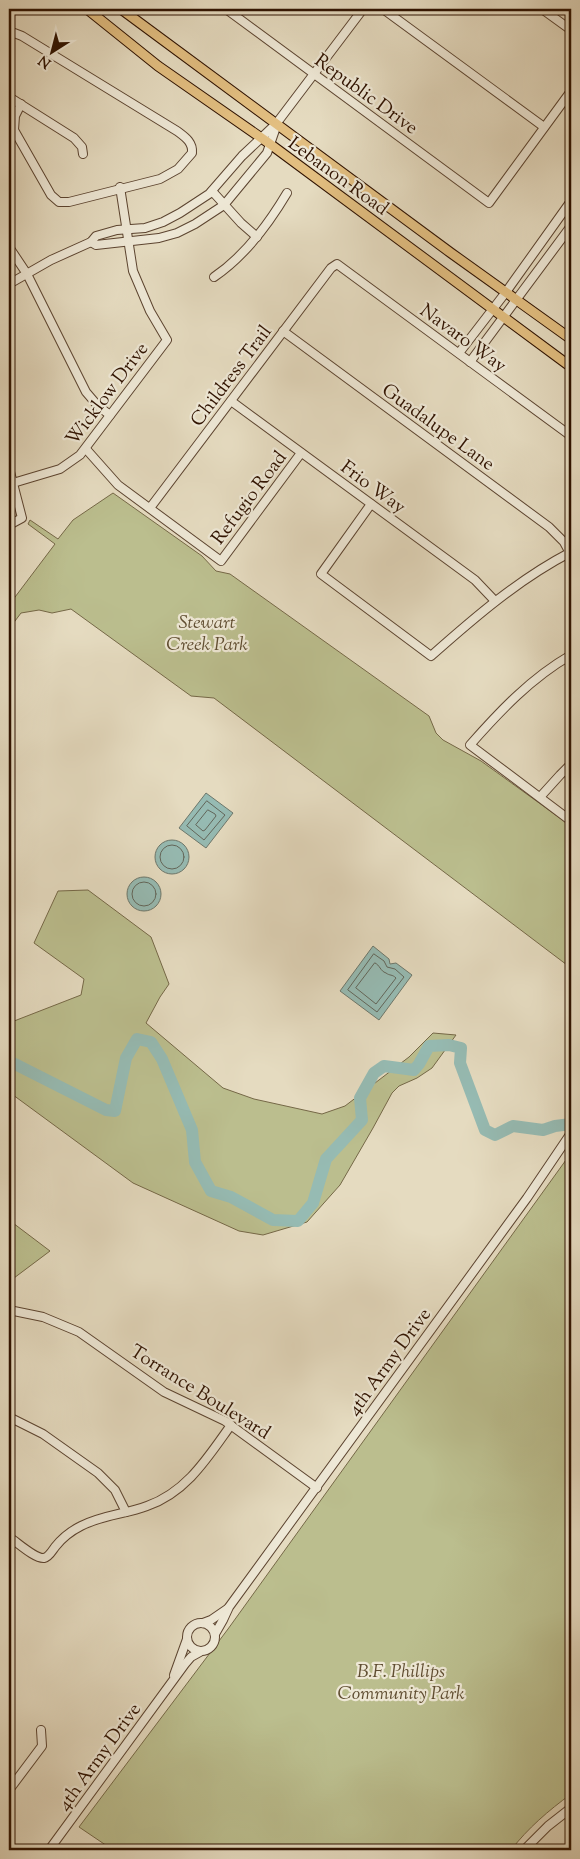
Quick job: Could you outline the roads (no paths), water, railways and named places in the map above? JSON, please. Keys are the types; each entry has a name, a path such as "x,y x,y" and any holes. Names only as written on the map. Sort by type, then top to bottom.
{"main road":[{"name":"Lebanon Road","path":"87,9 158,66 270,144 571,367"},
{"name":"Lebanon Road","path":"121,9 571,339"}],"street":[{"name":"Republic Drive","path":"226,9 489,203 544,127"},
{"path":"9,284 62,254 91,242 96,236 126,229 145,228 163,222 180,214 212,191 242,156 276,124 362,9"},
{"path":"383,9 544,127 571,91"},
{"path":"542,9 571,30"},
{"path":"9,31 22,36 177,132 188,140 192,147 192,153 181,166 167,176 63,203 55,200 14,130 15,116 21,104"},
{"path":"9,97 74,138 82,146 83,154"},
{"path":"91,242 96,245 160,238 177,233 194,224 224,204 267,153 276,124"},
{"path":"120,188 128,242"},
{"path":"212,191 241,223 257,236"},
{"path":"214,277 238,259 257,236 287,193"},
{"path":"459,354 494,309 571,201"},
{"path":"470,362 518,300 571,226"},
{"name":"Wicklow Drive","path":"14,483 60,469 86,449 166,340 150,311 133,271 128,242"},
{"path":"9,247 27,274 83,386 92,400 110,415"},
{"path":"531,258 542,266"},
{"name":"Childress Trail","path":"150,508 330,268 337,264"},
{"name":"Navaro Way","path":"337,264 571,436"},
{"name":"Guadalupe Lane","path":"283,332 549,527 571,552"},
{"name":"Frio Way","path":"231,401 475,580 495,601"},
{"path":"86,449 109,477 126,492 150,508"},
{"name":"Refugio Road","path":"150,508 221,561 301,453"},
{"path":"9,468 22,518 9,525"},
{"path":"371,504 321,574 431,656 495,601 571,552"},
{"path":"571,655 522,691 470,745 541,796 571,821"},
{"path":"541,796 571,764"},
{"name":"4th Army Drive","path":"49,1850 185,1664 200,1652 211,1648 215,1640 215,1634 229,1607 571,1133"},
{"name":"Torrance Boulevard","path":"9,1310 43,1317 71,1328 90,1339 169,1395 216,1415 316,1488"},
{"path":"9,1418 43,1434 98,1473 115,1490 126,1512"},
{"path":"9,1537 36,1556 48,1557 64,1537 81,1526 97,1519 155,1502 183,1485 202,1466 231,1425"},
{"name":"4th Army Drive","path":"173,1681 182,1648 191,1627 194,1624 203,1623 218,1616 229,1607"},
{"path":"203,1623 212,1629 215,1634"},
{"path":"186,1639 190,1646 200,1652"},
{"path":"9,1790 42,1746 40,1730"},
{"path":"524,1850 548,1826 571,1808"}],"water":[{"path":"206,793 233,813 206,848 179,828"},
{"path":"172,840 184,845 189,857 184,869 172,874 160,869 155,857 160,845"},
{"path":"144,877 156,882 161,894 156,906 144,911 132,906 127,894 132,882"},
{"path":"373,946 389,959 390,964 396,963 412,975 379,1020 340,991"}],"waterway":[{"path":"9,1061 106,1110 115,1111 126,1058 137,1039 151,1042 162,1059 192,1130 195,1162 211,1191 231,1197 273,1220 298,1221 313,1203 326,1159 362,1120 360,1098 374,1073 384,1066 414,1070 429,1046 449,1045 461,1048 460,1063 485,1130 495,1135 513,1126 543,1130 571,1124"}],"park label":[{"name":"Stewart Creek Park","path":"207,632"},
{"name":"B.F. Phillips Community Park","path":"401,1681"}]}
